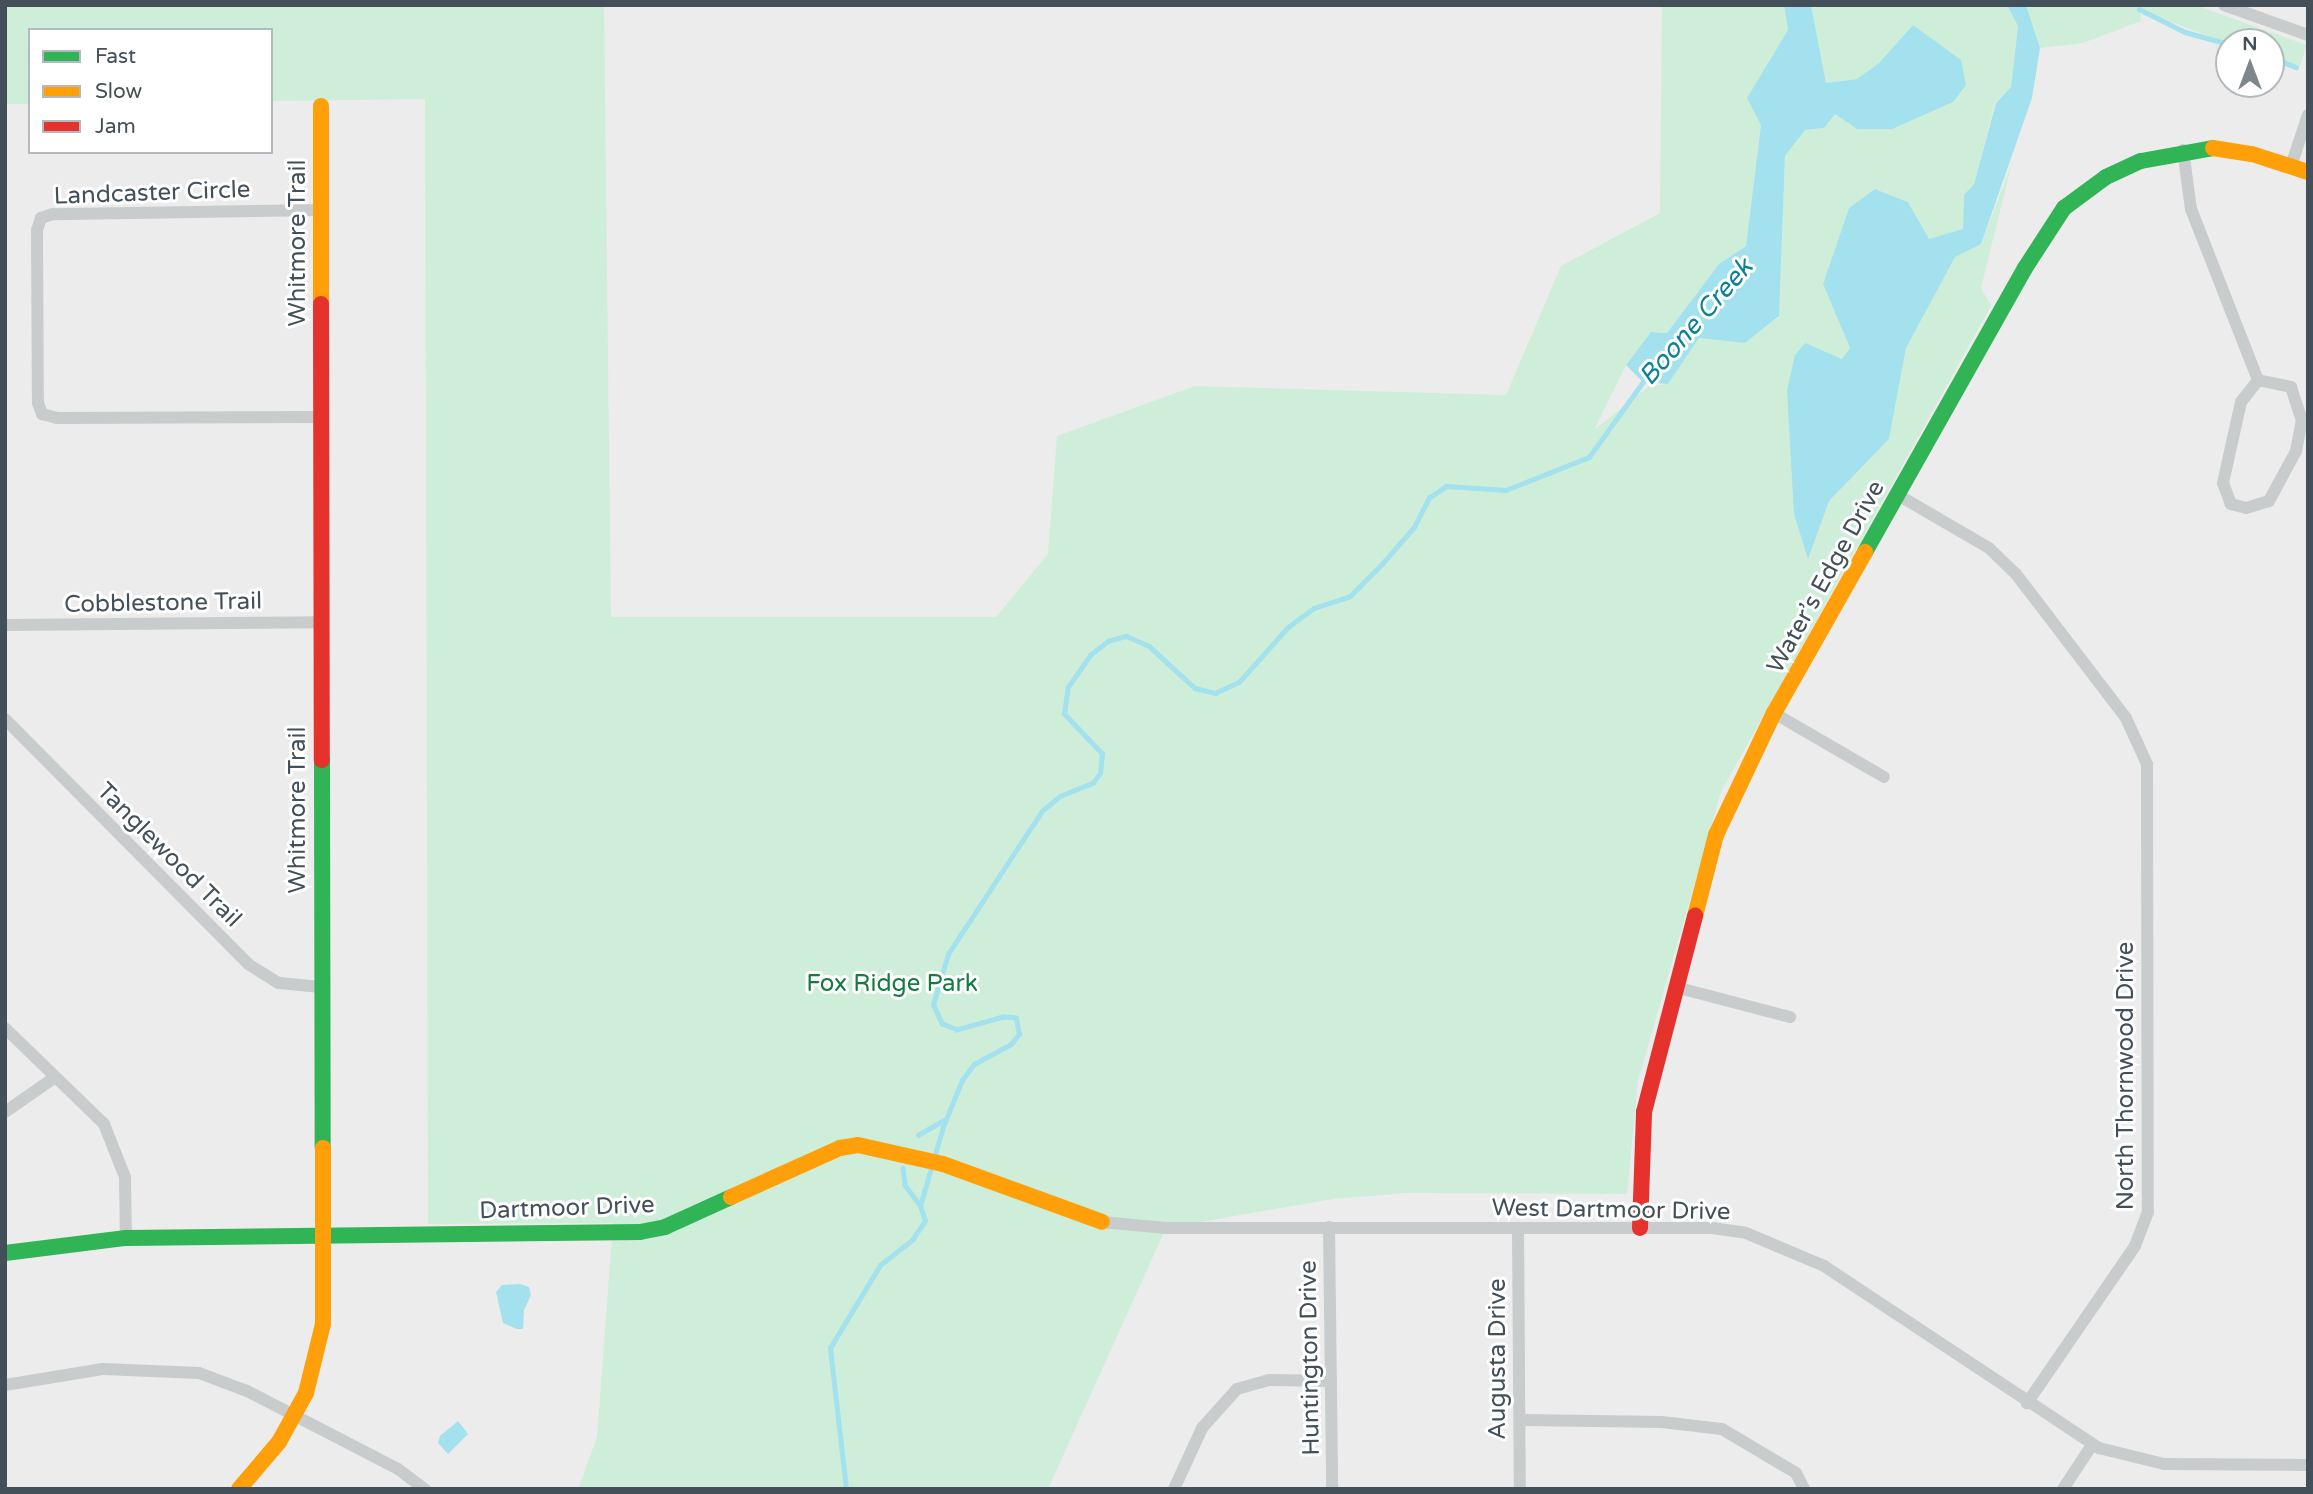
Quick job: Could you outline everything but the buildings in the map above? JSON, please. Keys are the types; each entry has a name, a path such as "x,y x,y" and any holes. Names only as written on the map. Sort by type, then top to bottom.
{"street":[{"path":"2224,5 2308,35"},
{"name":"Whitmore Trail","path":"239,1489 279,1442 294,1418 315,1367 323,1324 321,106"},
{"path":"2291,166 2308,114"},
{"path":"2183,150 2191,209 2258,380"},
{"name":"Water’s Edge Drive","path":"1640,1228 1644,1112 1716,835 1774,713 2025,268 2064,208 2106,177 2183,150 2226,150 2308,172"},
{"name":"Landcaster Circle","path":"321,210 52,214 41,218 37,244 38,403 42,414 57,418 321,417"},
{"path":"2258,380 2291,387 2302,420 2295,451 2269,501 2246,508 2231,504 2222,483 2241,402 2258,380"},
{"name":"North Thornwood Drive","path":"1898,495 1989,548 2016,574 2126,718 2147,764 2148,1212 2135,1246 2027,1403"},
{"name":"Cobblestone Trail","path":"5,625 321,622"},
{"path":"1774,713 1884,777"},
{"name":"Tanglewood Trail","path":"5,719 247,964 279,984 321,987"},
{"path":"1675,987 1790,1017"},
{"path":"5,1028 104,1124 125,1177 126,1238"},
{"path":"5,1112 54,1077"},
{"name":"Dartmoor Drive","path":"5,1253 58,1243 126,1238 640,1232 665,1227 841,1148 884,1148 943,1164 1102,1222"},
{"name":"West Dartmoor Drive","path":"1102,1222 1166,1228 1640,1228 1746,1233 1799,1252 2092,1445 2164,1464 2308,1465"},
{"name":"Huntington Drive","path":"1329,1227 1332,1489"},
{"name":"Augusta Drive","path":"1518,1230 1520,1489"},
{"path":"5,1385 103,1369 199,1373 247,1391 294,1418 398,1469 425,1489"},
{"path":"1174,1489 1202,1429 1237,1389 1269,1380 1331,1381"},
{"path":"1520,1420 1662,1422 1722,1429 1796,1473 1804,1489"},
{"path":"2063,1489 2092,1445"}],"green space":[{"name":"Fox Ridge Park","path":"5,5 604,5 611,617 996,617 1048,554 1057,436 1195,386 1506,395 1561,266 1660,213 1662,5 1784,5 1788,30 1747,98 1761,124 1746,246 1719,264 1667,333 1651,332 1626,365 1594,430 1649,386 1668,384 1699,338 1745,343 1779,317 1785,156 1805,130 1824,128 1835,114 1857,129 1913,25 1879,63 1857,79 1826,83 1811,5 2007,5 2018,26 2011,87 1995,103 1974,184 1964,195 1963,229 1929,240 1908,202 1876,189 1849,208 1823,284 1850,348 1843,359 1805,344 1829,501 1889,439 1906,348 1955,256 1981,244 2012,163 1981,288 1991,306 1721,792 1638,1081 1627,1194 1406,1193 1333,1199 1166,1228 1048,1489 578,1489 597,1437 613,1223 428,1224 425,99 273,101 273,28 28,28 28,104 5,104"},
{"path":"2026,5 2195,5 2259,28 2215,28 2215,39 2140,10 2141,21 2083,43 2040,48"},
{"path":"2285,37 2307,45 2298,71 2285,66"}],"water":[{"name":"Boone Creek","path":"1784,5 1811,5 1826,83 1857,79 1879,63 1913,25 1961,60 1966,85 1953,102 1892,129 1857,129 1835,114 1824,128 1805,130 1785,156 1779,316 1745,343 1699,338 1668,384 1643,382 1626,365 1651,332 1667,333 1719,264 1746,246 1761,125 1747,98 1788,30"},
{"path":"2007,5 2026,5 2040,48 2032,98 1981,244 1955,257 1906,348 1889,439 1829,501 1808,559 1794,514 1787,390 1795,355 1805,343 1842,359 1850,348 1823,284 1849,208 1875,189 1908,202 1929,239 1963,229 1964,195 1974,184 1996,103 2011,87 2018,26"},
{"path":"520,1284 529,1287 531,1295 524,1310 523,1329 517,1329 503,1323 496,1292 502,1285"},
{"path":"458,1421 468,1434 448,1454 438,1443 440,1436"}],"waterway":[{"path":"2139,9 2185,32 2215,40"},
{"path":"2285,63 2296,67"},
{"name":"Boone Creek","path":"846,1489 830,1348 880,1265 912,1240 925,1221 920,1206 943,1127 962,1080 974,1064 1011,1044 1019,1034 1016,1018 1003,1017 957,1030 942,1024 933,1005 948,954 1042,811 1060,796 1093,783 1100,773 1102,754 1064,714 1068,687 1090,655 1108,641 1126,636 1149,646 1195,688 1215,693 1239,682 1288,627 1314,608 1350,596 1414,527 1429,498 1446,486 1506,490 1589,457 1645,379"},
{"path":"918,1135 944,1120"},
{"path":"903,1168 905,1185 920,1205"}],"traffic: fast":[{"path":"1865,552 2025,268 2064,208 2106,177 2141,161 2213,148"},
{"path":"322,760 323,1148"},
{"path":"5,1253 126,1238 640,1232 665,1227 731,1197"}],"traffic: slow":[{"path":"321,106 321,304"},
{"path":"2213,148 2252,154 2308,172"},
{"path":"1695,916 1716,835 1774,713 1865,552"},
{"path":"731,1197 840,1148 858,1145 943,1164 1102,1222"},
{"path":"239,1489 279,1442 306,1393 323,1324 323,1148"}],"traffic: jam":[{"path":"321,304 322,760"},
{"path":"1640,1228 1644,1112 1695,916"}]}
